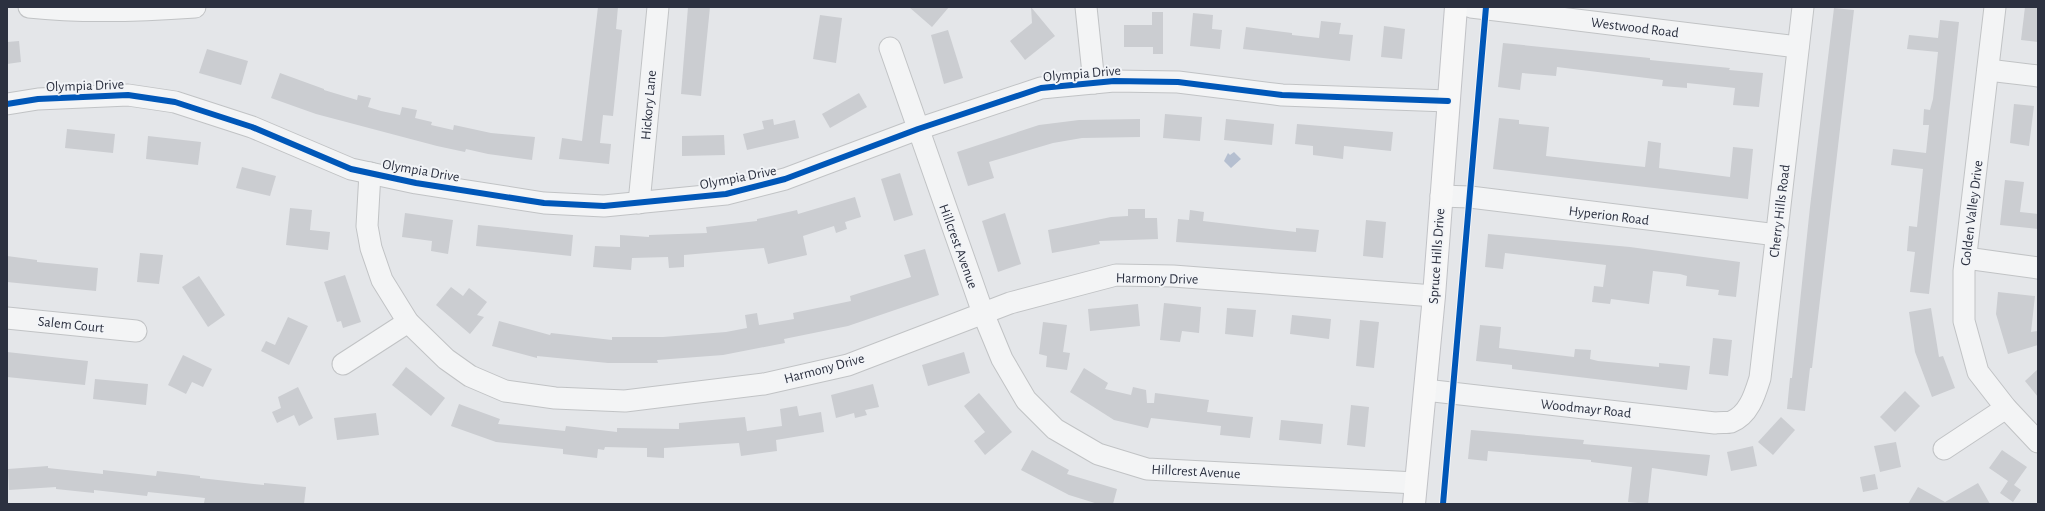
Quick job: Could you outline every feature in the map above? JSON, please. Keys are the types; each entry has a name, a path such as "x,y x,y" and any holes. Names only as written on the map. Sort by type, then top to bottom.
{"main road":[{"name":"Spruce Hills Drive","path":"1415,493 1434,296 1456,7"}],"street":[{"path":"29,7 68,12 133,11 195,7"},
{"name":"Hickory Lane","path":"639,203 658,7"},
{"path":"1086,7 1094,83"},
{"name":"Westwood Road","path":"1471,7 1798,47"},
{"name":"Cherry Hills Road","path":"1744,412 1754,397 1760,378 1803,7"},
{"name":"Golden Valley Drive","path":"1995,7 1966,258 1964,321 1978,372 2006,408 2038,442"},
{"name":"Hillcrest Avenue","path":"890,48 983,313 1002,359 1026,400 1055,429 1098,454 1147,469 1415,493"},
{"path":"1988,70 2038,76"},
{"name":"Olympia Drive","path":"7,104 38,100 128,95 175,102 233,120 351,169 416,183 544,202 604,206 726,194 785,180 918,129 1041,88 1114,81 1178,82 1282,95 1448,101"},
{"name":"Harmony Drive","path":"370,173 367,226 371,248 382,280 408,322 446,358 470,376 505,391 555,398 625,401 764,384 848,365 1010,303 1116,274 1173,276 1434,296"},
{"name":"Hyperion Road","path":"1441,196 1478,198 1777,235"},
{"path":"1966,258 2038,268"},
{"name":"Salem Court","path":"7,318 136,331"},
{"path":"342,364 408,322"},
{"name":"Woodmayr Road","path":"1425,390 1715,423 1731,422 1744,412"},
{"path":"1944,449 2006,408"}],"water":[{"path":"1234,152 1241,159 1231,168 1224,161 1228,153 1230,155"}],"building":[{"path":"598,7 618,7 616,29 622,30 613,116 603,115 600,143 611,144 609,164 559,159 562,138 582,141"},
{"path":"688,7 710,7 701,96 681,94"},
{"path":"909,7 949,7 932,27"},
{"path":"1031,7 1055,36 1025,60 1010,41 1032,23"},
{"path":"2025,7 2038,7 2038,42 2021,40"},
{"path":"1834,8 1854,10 1812,368 1810,368 1805,411 1787,409 1790,378 1792,378 1810,207"},
{"path":"1152,12 1163,12 1163,54 1153,54 1153,47 1124,47 1124,25 1152,25"},
{"path":"1193,13 1213,15 1212,29 1222,30 1220,49 1190,46"},
{"path":"820,15 842,18 836,63 813,59"},
{"path":"1940,20 1959,22 1929,294 1910,292 1915,252 1907,251 1909,226 1917,227 1923,169 1891,165 1893,149 1926,153 1929,125 1923,125 1924,109 1930,110 1933,99 1938,52 1907,49 1909,35 1938,38"},
{"path":"1321,21 1341,23 1339,34 1353,35 1350,61 1243,49 1246,27 1319,38"},
{"path":"1384,26 1405,29 1402,59 1381,57"},
{"path":"948,30 963,78 944,84 931,35"},
{"path":"19,41 21,62 7,64 7,42"},
{"path":"1503,43 1650,58 1650,60 1763,73 1759,107 1733,105 1735,88 1687,83 1687,88 1662,86 1663,80 1557,67 1556,76 1522,73 1520,90 1498,87"},
{"path":"207,49 248,61 241,85 199,73"},
{"path":"280,73 324,90 357,100 358,95 371,98 368,107 381,111 400,115 402,107 417,110 415,118 432,122 431,125 453,130 454,125 491,133 535,137 532,160 488,154 466,149 465,152 316,114 271,98"},
{"path":"859,93 867,107 830,128 822,114"},
{"path":"2014,104 2034,106 2029,146 2010,143"},
{"path":"1165,114 1202,117 1200,141 1163,138"},
{"path":"1499,118 1519,120 1519,124 1549,127 1546,156 1645,167 1648,141 1661,143 1659,168 1730,177 1733,147 1753,149 1748,199 1493,169"},
{"path":"773,119 774,125 795,120 799,138 747,150 743,134 764,129 762,121"},
{"path":"1140,119 1140,137 1082,138 1053,143 989,162 994,178 968,186 957,152 1039,125 1079,120"},
{"path":"1226,119 1274,124 1272,145 1224,140"},
{"path":"1297,124 1393,132 1391,151 1344,146 1343,159 1313,155 1313,146 1295,144"},
{"path":"67,129 115,134 113,153 65,148"},
{"path":"724,135 725,155 682,156 682,136"},
{"path":"148,136 201,142 198,165 146,159"},
{"path":"242,167 276,176 270,196 236,188"},
{"path":"900,173 913,215 894,221 881,179"},
{"path":"2005,180 2024,182 2020,212 2038,214 2038,229 2000,225"},
{"path":"855,197 861,217 845,222 847,229 836,233 834,226 803,236 807,255 768,264 764,248 684,255 684,267 669,268 668,257 632,258 631,270 593,267 595,246 620,247 620,235 649,237 649,235 707,233 706,227 757,221 757,219 797,210 798,214"},
{"path":"290,208 312,210 310,230 330,232 328,250 286,245"},
{"path":"1128,209 1145,209 1145,218 1157,218 1158,239 1099,241 1100,244 1052,253 1048,230 1111,217 1128,216"},
{"path":"1190,210 1204,212 1203,221 1296,232 1296,228 1319,230 1316,252 1176,242 1178,219 1189,220"},
{"path":"405,213 453,220 448,254 431,251 432,241 402,237"},
{"path":"1005,213 1021,264 998,272 982,221"},
{"path":"1366,220 1386,222 1383,258 1363,256"},
{"path":"478,225 573,235 571,256 476,246"},
{"path":"1488,234 1630,247 1740,262 1736,297 1718,295 1719,290 1686,286 1687,276 1653,271 1649,304 1611,299 1610,304 1592,302 1594,286 1603,287 1606,265 1505,253 1503,269 1485,267"},
{"path":"925,249 939,295 848,326 784,339 785,343 723,355 657,360 658,363 608,363 537,356 537,358 492,346 499,321 550,335 551,333 612,340 612,337 663,337 726,332 747,328 745,315 757,313 759,325 794,319 793,313 851,301 850,296 911,277 904,255"},
{"path":"140,253 163,255 159,284 137,282"},
{"path":"7,256 37,260 37,262 98,268 96,291 7,282"},
{"path":"345,275 361,322 343,328 341,321 337,322 324,282"},
{"path":"199,276 225,315 208,327 182,287"},
{"path":"451,287 463,296 469,288 487,302 477,315 484,317 470,334 436,305"},
{"path":"1998,292 2035,296 2031,332 2038,331 2038,345 2008,354 1996,314"},
{"path":"1164,303 1201,307 1199,333 1182,331 1180,342 1160,340"},
{"path":"1138,304 1140,326 1090,331 1088,309"},
{"path":"1227,308 1256,310 1253,337 1225,334"},
{"path":"1931,308 1939,357 1943,356 1955,388 1932,397 1915,352 1909,312"},
{"path":"1292,315 1331,319 1329,339 1290,334"},
{"path":"288,317 308,326 289,365 261,351 266,341 275,345"},
{"path":"1360,320 1379,322 1374,368 1356,366"},
{"path":"1043,322 1067,325 1063,352 1070,353 1067,370 1046,367 1047,356 1039,354"},
{"path":"1480,325 1501,327 1499,348 1574,357 1575,349 1591,350 1590,359 1598,361 1659,367 1659,363 1690,366 1687,390 1512,369 1512,365 1476,361"},
{"path":"1713,338 1732,340 1728,376 1709,374"},
{"path":"7,352 88,361 85,385 7,377"},
{"path":"964,352 970,373 928,386 922,365"},
{"path":"183,355 212,369 203,387 192,382 186,394 168,385"},
{"path":"406,367 445,398 431,416 392,385"},
{"path":"1084,368 1108,383 1105,389 1131,395 1133,387 1146,390 1147,403 1154,403 1155,393 1209,400 1207,412 1253,417 1250,438 1220,435 1221,426 1151,418 1148,428 1114,420 1070,392"},
{"path":"2038,369 2038,397 2025,381"},
{"path":"95,379 148,384 146,405 93,399"},
{"path":"873,384 879,407 865,410 867,415 855,418 854,413 836,418 831,395"},
{"path":"298,387 313,418 299,426 294,415 277,423 272,412 281,408 278,397"},
{"path":"1905,391 1920,406 1895,432 1880,417"},
{"path":"979,393 1012,432 985,455 974,441 985,432 964,406"},
{"path":"459,404 500,419 498,424 565,431 566,426 617,432 617,428 679,429 679,423 745,417 747,431 782,426 780,409 797,406 799,416 821,412 824,432 776,440 777,451 741,456 739,443 664,448 664,458 647,457 647,448 605,447 604,450 598,449 597,458 563,454 563,449 496,442 451,426"},
{"path":"1351,405 1369,407 1365,447 1347,445"},
{"path":"376,413 379,435 337,440 334,418"},
{"path":"1781,417 1795,430 1773,455 1758,442"},
{"path":"1281,420 1323,424 1321,444 1279,440"},
{"path":"1471,430 1584,440 1583,444 1710,455 1707,476 1652,468 1648,504 1628,502 1632,467 1591,462 1591,460 1488,451 1487,461 1468,459"},
{"path":"1896,442 1901,467 1880,472 1874,446"},
{"path":"1753,446 1757,466 1731,471 1727,452"},
{"path":"1032,450 1069,470 1067,474 1117,489 1113,504 1098,504 1069,495 1021,470"},
{"path":"2002,450 2027,467 2014,485 2021,490 2013,502 2000,493 2008,481 1989,468"},
{"path":"48,466 48,468 103,474 103,470 156,476 157,471 200,476 200,478 264,485 264,483 306,487 304,504 214,504 204,503 205,498 148,492 147,496 94,490 94,493 56,489 56,487 9,490 8,469"},
{"path":"1875,474 1878,489 1863,492 1860,477"},
{"path":"1978,483 1990,504 1908,504 1918,487 1945,502"}],"cycle path":[{"path":"1443,504 1486,7"},
{"path":"7,104 38,99 128,95 175,102 252,127 351,169 416,183 544,203 604,206 726,194 785,179 918,129 1041,88 1114,81 1178,82 1282,95 1448,101"}]}
